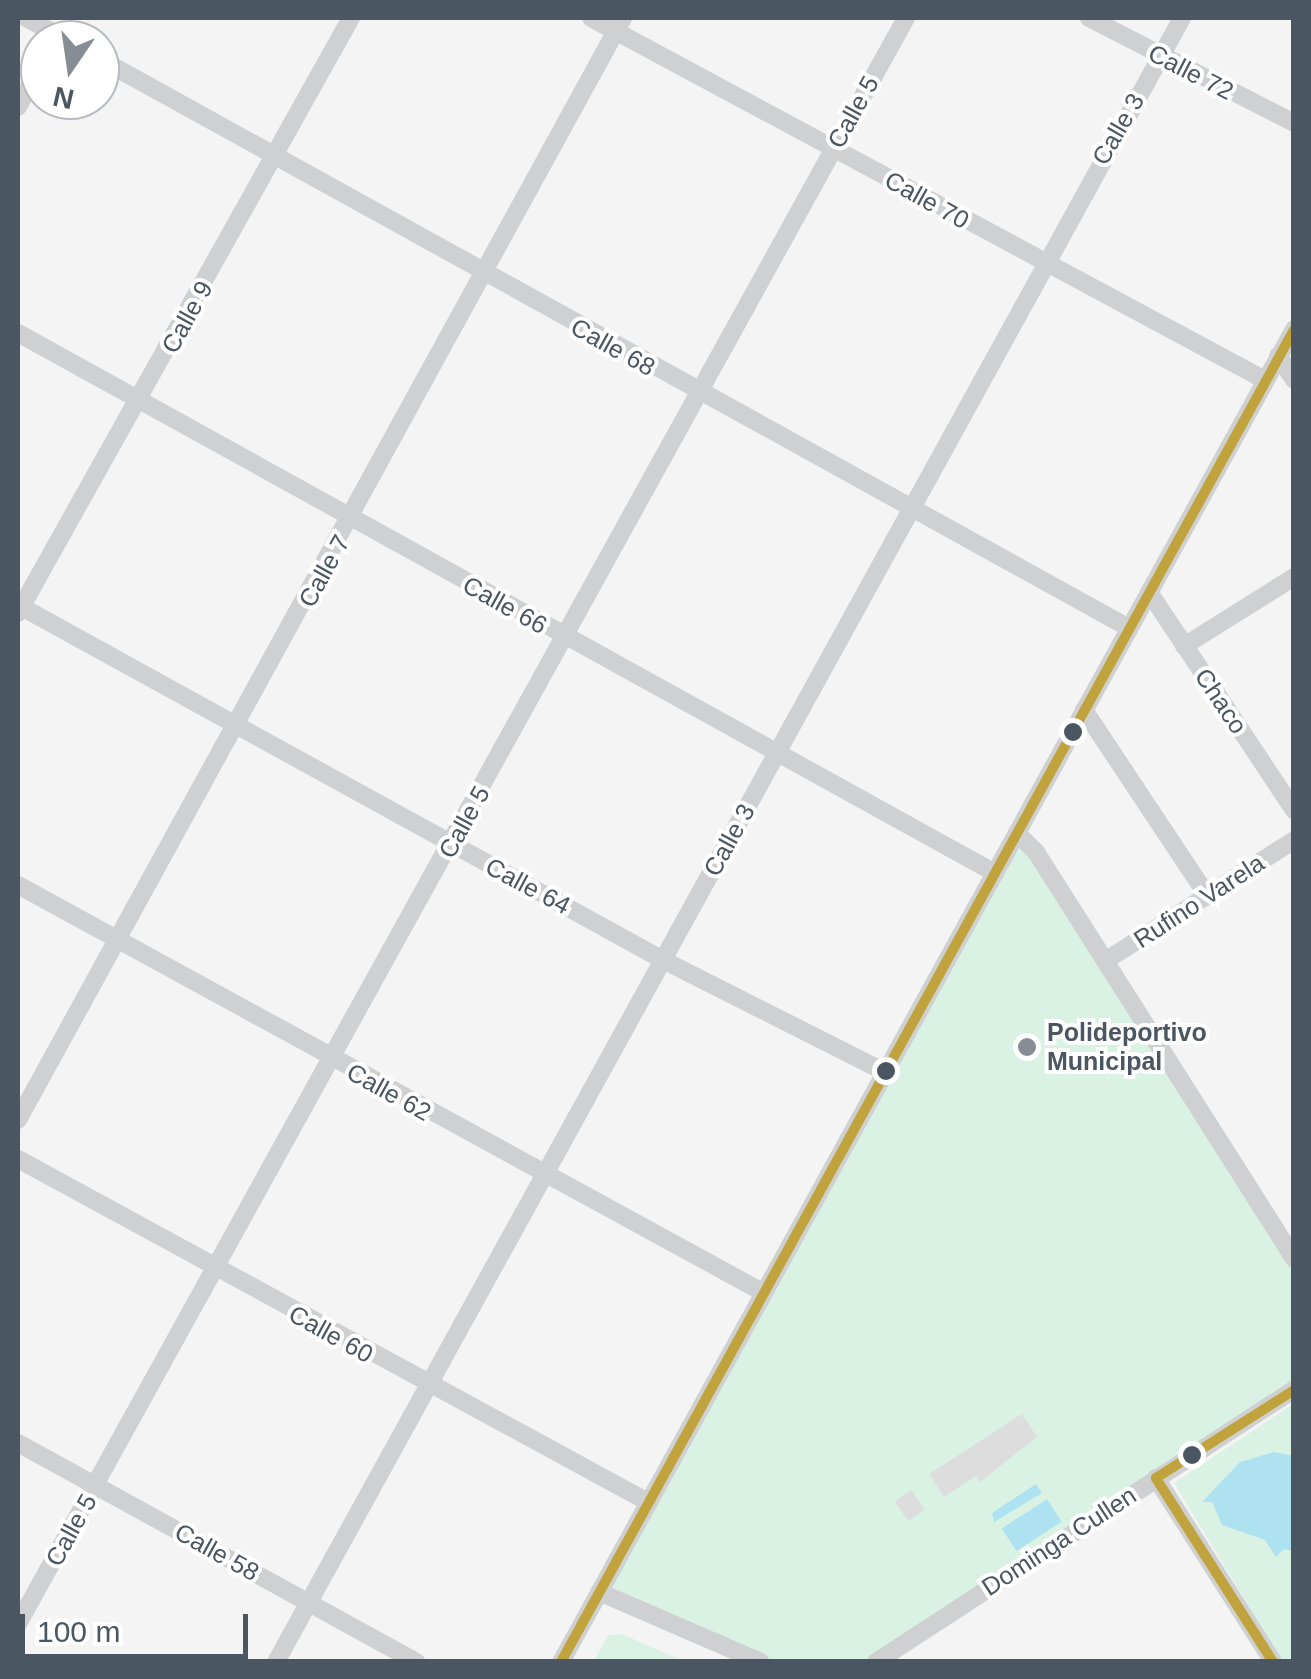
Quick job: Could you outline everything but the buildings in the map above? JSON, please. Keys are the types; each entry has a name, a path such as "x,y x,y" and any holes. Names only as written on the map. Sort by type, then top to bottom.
{"street":[{"name":"Calle 9","path":"19,608 351,18"},
{"name":"Calle 70","path":"590,18 620,24 832,149 1266,380"},
{"name":"Calle 5","path":"18,1624 906,18"},
{"name":"Calle 72","path":"1089,18 1294,124"},
{"name":"Calle 3","path":"276,1662 1042,263 1182,18"},
{"name":"Calle 7","path":"18,1120 352,522 620,24"},
{"name":"Calle 68","path":"120,70 698,394 1129,628"},
{"path":"561,1662 1294,329"},
{"name":"Calle 66","path":"18,332 352,522 994,872"},
{"path":"1278,356 1294,380"},
{"path":"1184,646 1290,586"},
{"name":"Chaco","path":"1149,592 1294,810"},
{"name":"Calle 64","path":"19,608 663,960 885,1072"},
{"path":"1084,710 1207,895"},
{"path":"1017,833 1104,961 1294,1259"},
{"name":"Rufino Varela","path":"1104,961 1294,840"},
{"name":"Calle 62","path":"18,885 330,1060 764,1293"},
{"name":"Calle 60","path":"18,1159 215,1271 648,1502"},
{"name":"Dominga Cullen","path":"876,1662 1294,1390"},
{"name":"Calle 58","path":"18,1443 416,1662"},
{"path":"1156,1478 1273,1662"},
{"path":"599,1592 762,1662"}],"green space":[{"name":"Polideportivo Municipal","path":"1017,833 1293,1261 1293,1390 876,1661 761,1661 599,1592"},
{"path":"1293,1404 1293,1661 1282,1661 1174,1483"},
{"path":"622,1634 683,1661 594,1661 608,1635"}],"water":[{"path":"1274,1452 1294,1456 1293,1551 1284,1549 1276,1557 1265,1540 1222,1525 1212,1502 1202,1502 1240,1462"},
{"path":"1036,1484 1042,1493 994,1522 992,1513"},
{"path":"1047,1499 1062,1522 1016,1551 1002,1528"}],"transit line":[{"path":"561,1662 1294,330"},
{"path":"1273,1662 1156,1478 1294,1390"}],"place":[{"name":"Polideportivo Municipal","path":"1027,1047"}]}
